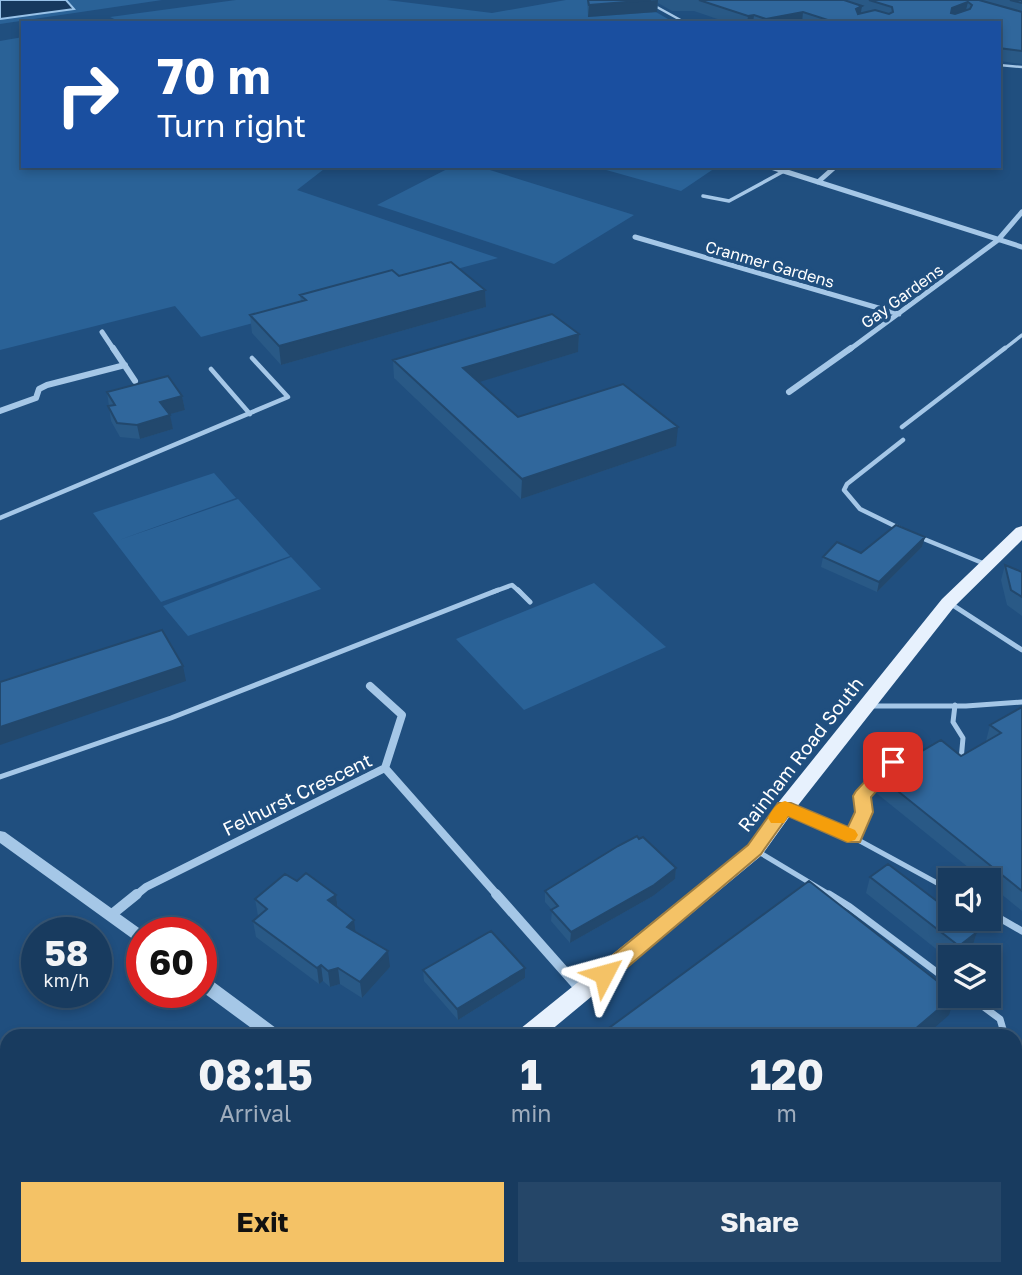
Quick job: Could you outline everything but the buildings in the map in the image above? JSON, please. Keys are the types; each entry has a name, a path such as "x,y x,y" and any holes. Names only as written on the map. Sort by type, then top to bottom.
{"main road":[{"name":"Rainham Road South","path":"537,1029 755,849 785,807 948,603 1022,531"}],"street":[{"path":"773,168 1022,247"},
{"path":"818,182 834,168"},
{"name":"Gay Gardens","path":"789,391 998,240 1022,212"},
{"name":"Cranmer Gardens","path":"635,237 899,314"},
{"path":"102,332 135,381"},
{"path":"0,411 36,398 39,389 47,385 125,365"},
{"path":"370,686 402,715 385,768"},
{"name":"Felhurst Crescent","path":"111,915 146,887 385,768 583,992"},
{"path":"0,836 126,926"},
{"path":"217,994 265,1029"}],"lane":[{"path":"644,0 682,21"},
{"path":"1001,65 1022,67"},
{"path":"703,196 729,201 784,172"},
{"path":"902,426 1022,335"},
{"path":"0,518 288,397 252,358"},
{"path":"211,369 250,414"},
{"path":"903,440 847,484 844,490 846,497 861,509 903,530"},
{"path":"915,535 988,565"},
{"path":"0,777 171,718 512,585 530,602"},
{"path":"948,603 1022,650"},
{"path":"865,707 990,706 1022,702"},
{"path":"955,705 953,722 963,738 961,760"},
{"path":"853,837 864,812 862,796 893,762"},
{"path":"785,807 853,837 938,883"},
{"path":"755,849 850,907 938,973"},
{"path":"1001,919 1022,931"},
{"path":"985,1008 1000,1019 1003,1029"}],"shaded area":[{"path":"0,0 162,0 0,24"},
{"path":"0,0 66,0 74,9 0,19"},
{"path":"236,0 387,0 492,13 566,0 635,0 672,21 119,21 110,17"},
{"path":"21,37 21,168 325,168 297,190 498,258 201,337 175,306 0,350 0,41"},
{"path":"449,168 483,168 634,215 554,264 377,205"},
{"path":"599,168 715,168 681,191"},
{"path":"214,473 236,498 119,540 238,499 290,556 161,602 93,513"},
{"path":"291,557 321,589 188,636 163,606"},
{"path":"594,583 666,647 524,710 456,639"}],"slow traffic":[{"path":"777,818 785,807 848,835"}],"route":[{"path":"604,974 755,849 785,807 853,837 864,812 862,796 893,762"}]}
